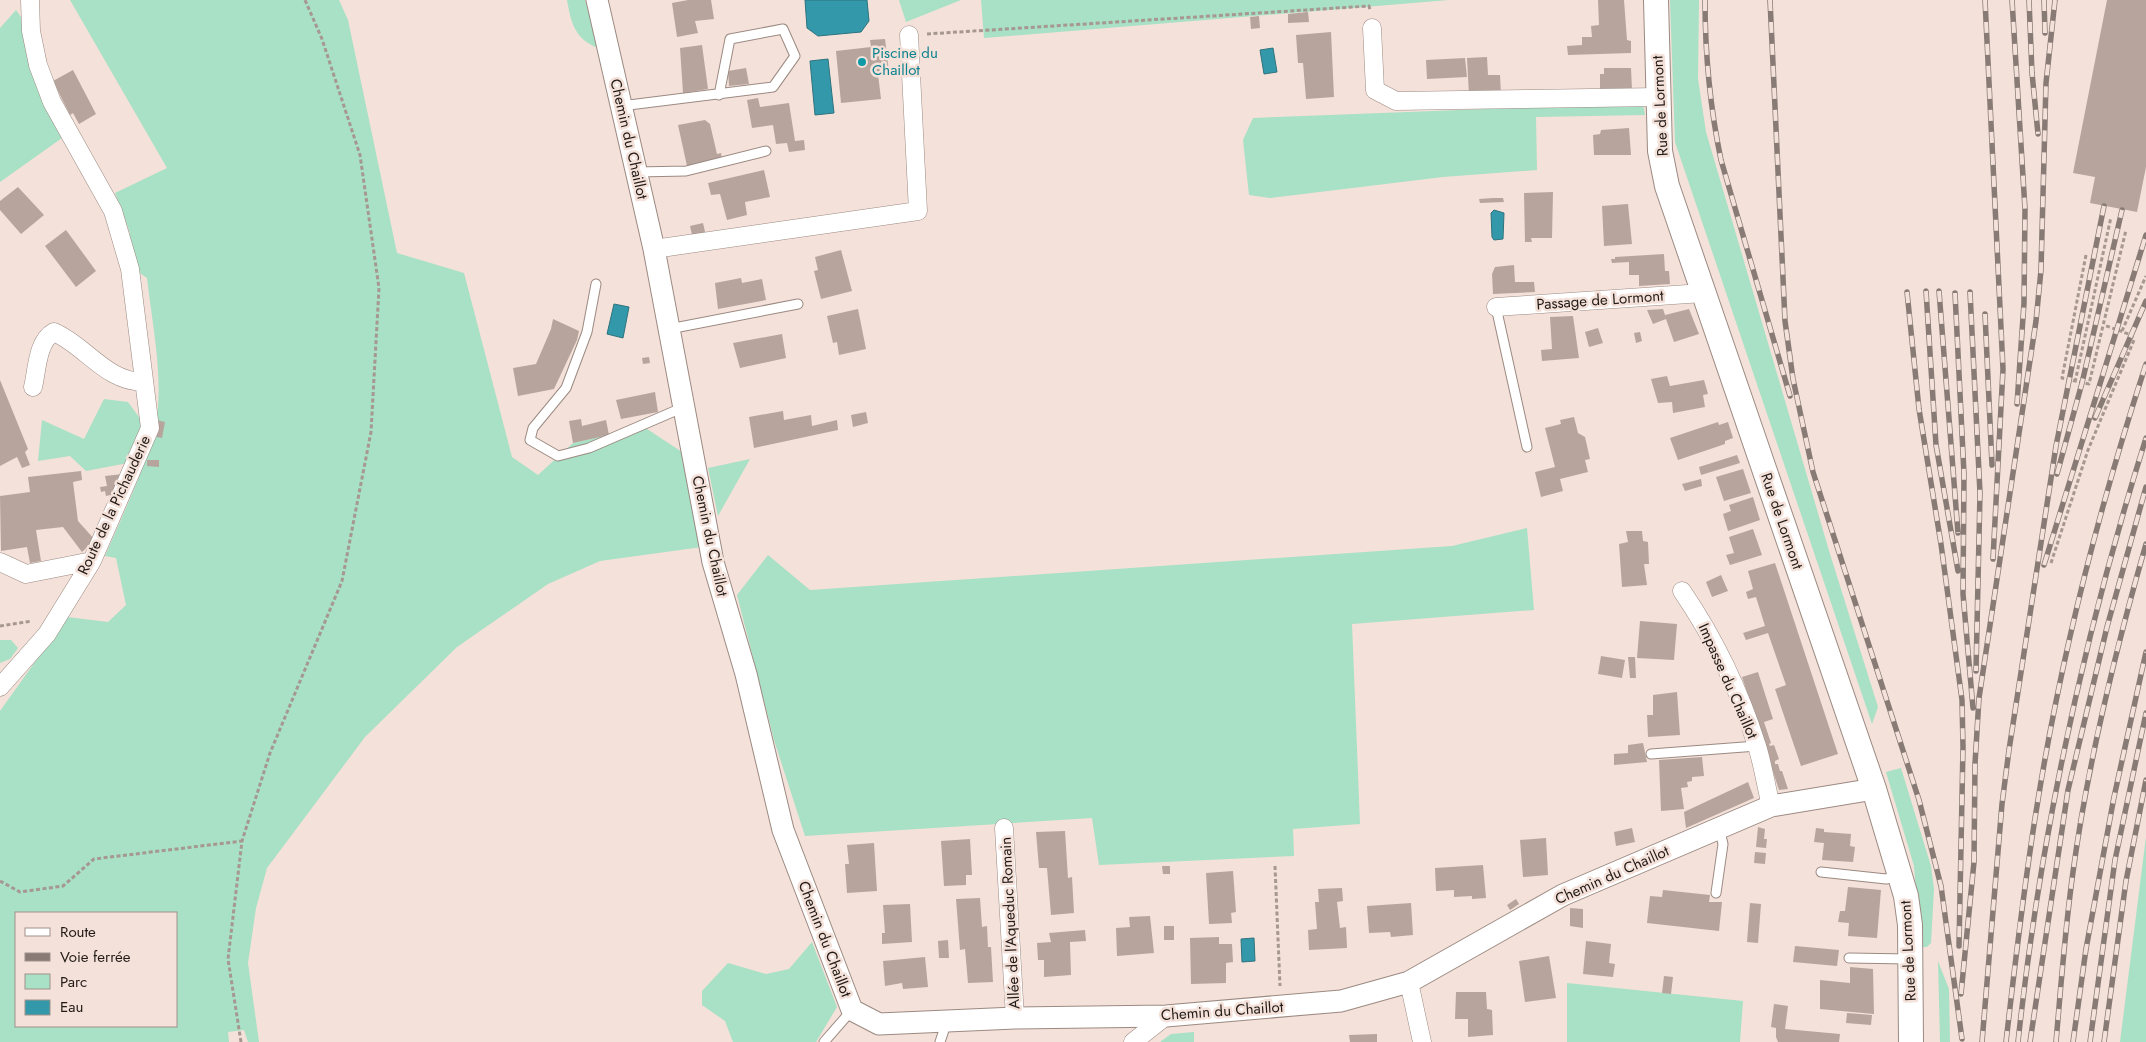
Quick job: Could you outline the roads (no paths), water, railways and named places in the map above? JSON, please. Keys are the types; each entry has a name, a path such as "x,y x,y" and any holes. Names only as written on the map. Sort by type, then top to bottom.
{"main road":[{"name":"Rue de Lormont","path":"1656,0 1660,151 1665,177 1703,293 1874,789 1901,876 1910,925 1911,1042"}],"street":[{"name":"Route de la Pichauderie","path":"0,687 47,634 92,561 150,428 130,269 113,211 52,102 38,64 32,31 30,0"},
{"name":"Chemin du Chaillot","path":"597,0 654,249 713,562 746,674 783,830 852,1010 879,1024 1015,1018 1166,1016 1341,1001 1409,982 1562,895 1771,806 1874,789"},
{"path":"1372,28 1375,90 1396,101 1658,97"},
{"path":"654,249 918,211 909,35"},
{"name":"Passage de Lormont","path":"1496,307 1703,293"},
{"path":"33,387 42,348 48,336 54,332 64,337 104,368 130,382 144,382"},
{"path":"0,562 26,574 92,561"},
{"name":"Impasse du Chaillot","path":"1682,591 1702,620 1726,670 1757,746 1771,806"},
{"name":"Allée de l'Aqueduc Romain","path":"1004,828 1015,1018"},
{"path":"1409,982 1422,1042"},
{"path":"1133,1042 1166,1016"}],"lane":[{"path":"621,106 719,95 773,87 795,56 783,29 730,39 719,95"},
{"path":"636,172 686,171 766,151"},
{"path":"596,284 587,332 566,388 533,428 530,440 558,456 589,448 684,407"},
{"path":"669,329 798,304"},
{"path":"1496,307 1527,446"},
{"path":"1651,754 1757,746"},
{"path":"1716,893 1723,844 1719,828"},
{"path":"1821,872 1886,879 1901,876"},
{"path":"1849,958 1911,959"},
{"path":"824,1042 852,1010"},
{"path":"940,1042 947,1021"}],"water":[{"path":"805,0 867,0 869,21 861,32 818,36 807,28"},
{"path":"1273,48 1277,72 1264,74 1260,50"},
{"path":"828,59 834,113 815,115 810,61"},
{"path":"1494,210 1504,213 1503,239 1494,240 1492,237 1491,213"},
{"path":"614,304 629,307 623,338 607,334"},
{"path":"1254,938 1255,961 1242,962 1241,939"}],"railway":[{"path":"1705,0 1709,80 1721,160 1790,396"},
{"path":"1770,0 1785,321 1793,379 1813,472 1919,800 1941,886 1962,1039"},
{"path":"1985,0 2003,369 1993,559"},
{"path":"2012,0 2025,209 2024,303 2017,404"},
{"path":"2029,0 2032,73 2038,134"},
{"path":"2044,0 2045,33"},
{"path":"1961,994 1974,862 1975,764 1979,698 2036,321 2041,270 2046,83 2055,0"},
{"path":"1982,1042 2002,804 2009,750 2056,446 2104,206"},
{"path":"2057,474 2082,383 2122,210"},
{"path":"2044,565 2146,235"},
{"path":"1926,291 1936,445 1958,571"},
{"path":"1939,291 1958,533"},
{"path":"1907,292 1919,409 1941,544 1962,700 1963,747 1959,946"},
{"path":"1970,292 1980,493 1976,671"},
{"path":"1955,293 1964,474 1963,594 1973,708"},
{"path":"2095,418 2146,301"},
{"path":"1985,314 1992,465"},
{"path":"2006,1042 2032,836 2058,694 2097,528 2146,364"},
{"path":"2018,1042 2027,965 2039,889 2067,737 2103,587 2146,438"},
{"path":"2030,1042 2068,790 2107,627 2146,487"},
{"path":"2056,1042 2070,893 2086,789 2113,666 2146,544"},
{"path":"2073,1042 2086,949 2114,797 2146,652"},
{"path":"2090,1042 2115,860 2146,713"},
{"path":"2104,1042 2126,881 2146,780"}],"place":[{"name":"Piscine du Chaillot","path":"862,62"}]}
